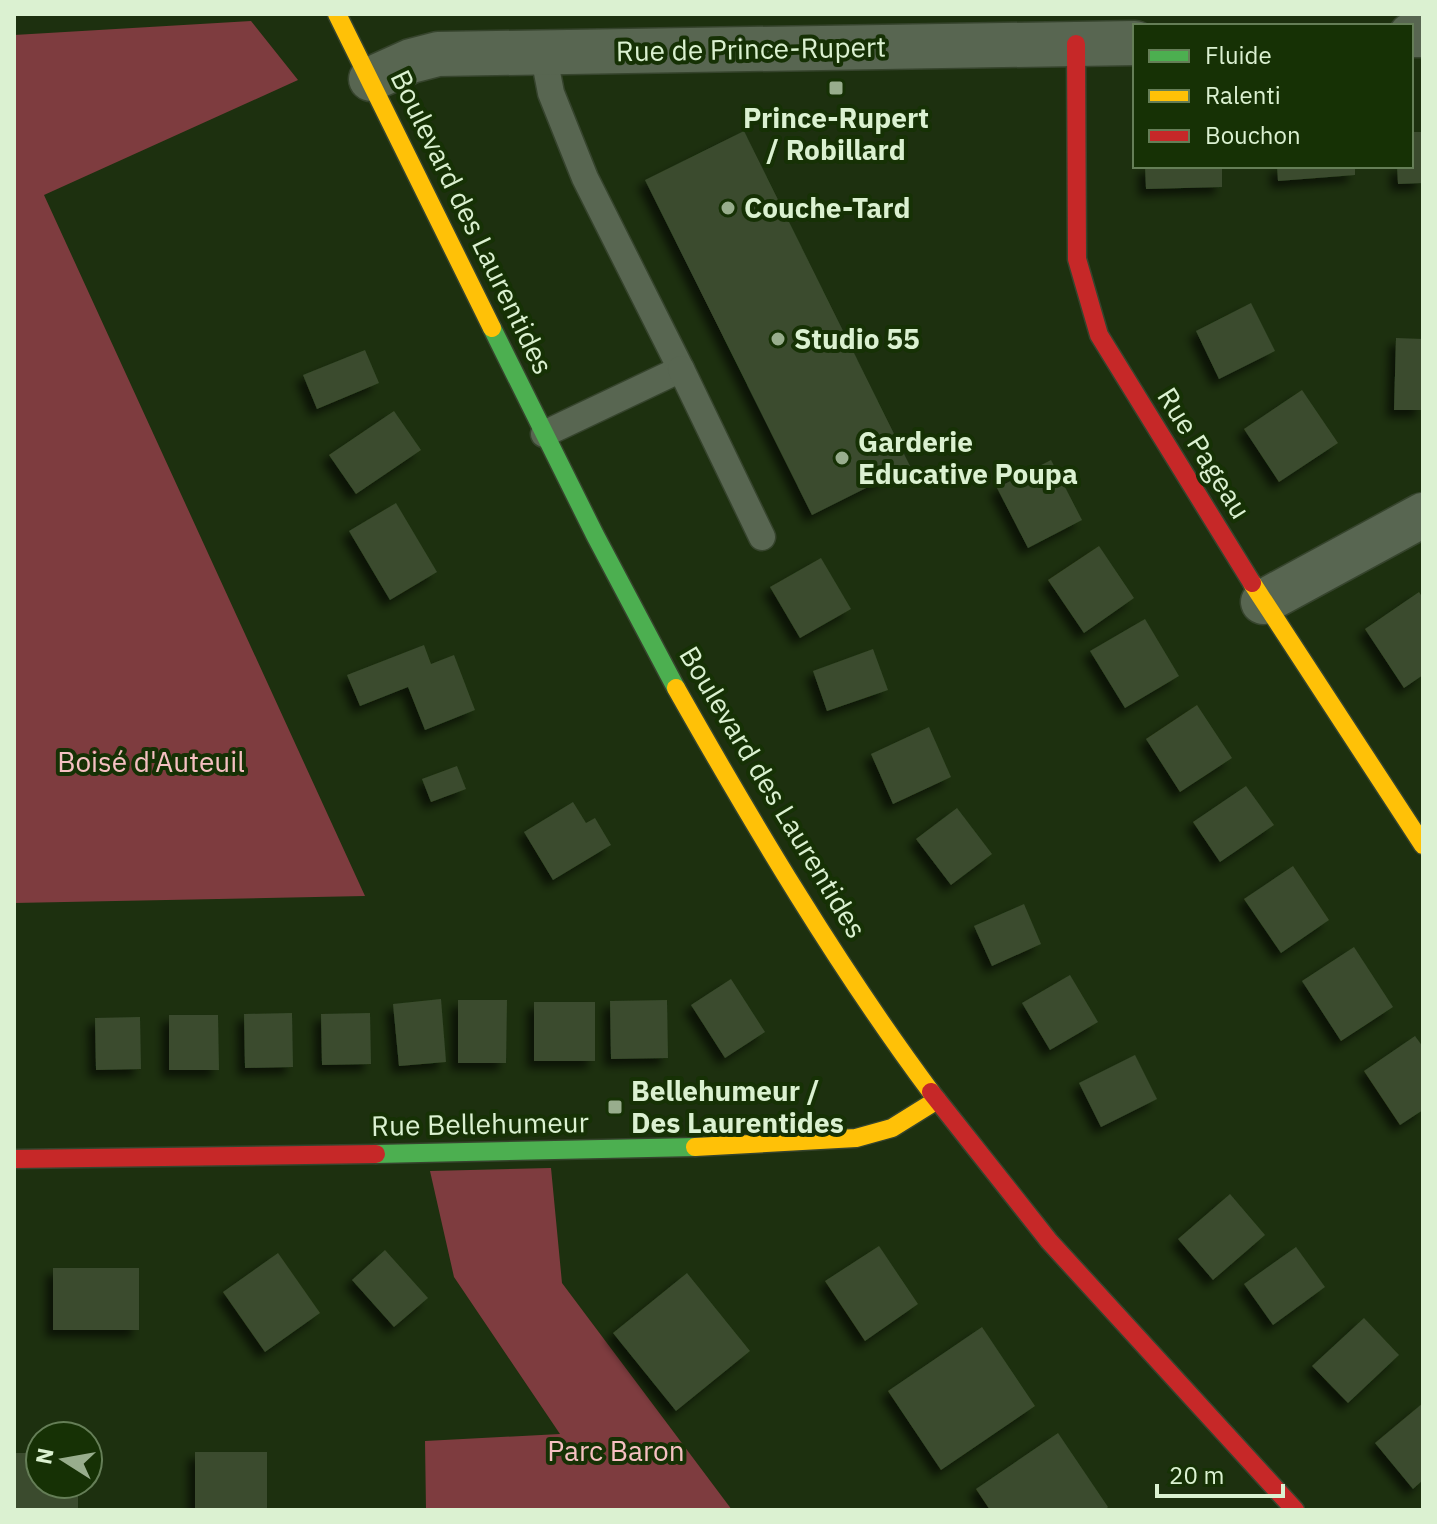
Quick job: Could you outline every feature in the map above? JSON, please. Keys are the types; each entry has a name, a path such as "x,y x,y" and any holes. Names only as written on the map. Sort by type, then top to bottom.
{"street":[{"name":"Boulevard des Laurentides","path":"337,14 634,611 708,744 858,985 937,1100 1030,1217 1295,1510"},
{"name":"Rue de Prince-Rupert","path":"371,79 411,61 438,54 543,52 846,31 1076,44 1133,43"},
{"name":"Rue Pageau","path":"1076,44 1077,259 1099,335 1263,602 1423,845"},
{"path":"1263,602 1423,515"},
{"name":"Rue Bellehumeur","path":"14,1159 633,1150 842,1140 868,1137 889,1130 912,1119 937,1100"}],"lane":[{"path":"543,52 551,93 585,178 762,537"},
{"path":"544,434 681,369"}],"green space":[{"name":"Boisé d'Auteuil","path":"251,21 298,80 44,195 365,896 14,903 14,35"},
{"name":"Parc Baron","path":"551,1168 562,1283 732,1510 426,1510 425,1441 560,1434 454,1277 430,1171"}],"building":[{"path":"744,131 910,466 812,515 645,180"},
{"path":"1413,132 1423,132 1423,183 1398,184 1397,168 1413,168"},
{"path":"1145,168 1222,168 1222,187 1146,189"},
{"path":"1277,168 1355,168 1355,175 1278,181"},
{"path":"1251,303 1275,351 1219,379 1196,331"},
{"path":"1396,338 1423,339 1423,410 1394,410"},
{"path":"365,350 379,383 317,409 303,375"},
{"path":"1302,390 1338,443 1279,482 1244,429"},
{"path":"394,411 421,450 356,494 329,455"},
{"path":"1051,460 1082,520 1028,548 997,488"},
{"path":"396,503 437,572 390,600 349,531"},
{"path":"1099,546 1134,598 1084,633 1048,580"},
{"path":"821,558 851,609 800,638 770,587"},
{"path":"1419,592 1423,598 1423,675 1404,688 1365,629"},
{"path":"1145,619 1179,676 1125,708 1090,651"},
{"path":"424,645 431,664 454,655 475,710 425,730 408,687 360,706 347,675"},
{"path":"873,649 888,690 827,711 813,671"},
{"path":"1197,705 1232,758 1180,792 1146,739"},
{"path":"929,727 951,777 893,804 871,754"},
{"path":"457,766 466,789 431,802 422,779"},
{"path":"1246,786 1274,825 1220,862 1193,822"},
{"path":"573,802 586,823 595,818 611,845 553,880 524,832"},
{"path":"957,808 992,854 951,885 916,839"},
{"path":"1293,866 1329,920 1281,953 1244,899"},
{"path":"1024,904 1041,944 992,966 974,926"},
{"path":"1354,947 1393,1007 1341,1041 1302,981"},
{"path":"1070,975 1098,1022 1050,1050 1022,1003"},
{"path":"731,979 765,1032 725,1058 691,1005"},
{"path":"441,999 446,1062 399,1066 393,1004"},
{"path":"458,1000 507,1000 506,1063 458,1063"},
{"path":"667,1000 668,1058 611,1059 610,1001"},
{"path":"534,1002 595,1002 595,1061 534,1061"},
{"path":"292,1013 293,1067 245,1068 244,1014"},
{"path":"370,1013 371,1064 322,1065 321,1014"},
{"path":"169,1015 218,1015 219,1070 169,1070"},
{"path":"140,1017 141,1069 96,1070 95,1018"},
{"path":"1415,1036 1423,1047 1423,1110 1400,1125 1364,1071"},
{"path":"1135,1055 1157,1099 1101,1127 1079,1083"},
{"path":"1230,1194 1265,1235 1213,1280 1178,1239"},
{"path":"879,1246 918,1304 865,1341 825,1281"},
{"path":"1296,1247 1325,1287 1273,1325 1244,1284"},
{"path":"385,1250 428,1298 394,1327 352,1280"},
{"path":"278,1253 320,1313 265,1352 223,1292"},
{"path":"53,1268 139,1268 139,1330 53,1330"},
{"path":"687,1273 750,1351 676,1411 613,1333"},
{"path":"1364,1318 1399,1355 1348,1403 1312,1366"},
{"path":"982,1327 1035,1406 941,1470 888,1391"},
{"path":"1423,1403 1423,1480 1413,1489 1375,1443"},
{"path":"1058,1433 1108,1507 1105,1510 990,1510 976,1489"},
{"path":"195,1452 267,1452 267,1510 195,1510"},
{"path":"14,1453 24,1453 24,1500 78,1500 78,1510 14,1510"}],"traffic: fast":[{"path":"492,328 595,535 676,688"},
{"path":"376,1154 695,1147"}],"traffic: slow":[{"path":"337,14 492,328"},
{"path":"1252,583 1423,845"},
{"path":"676,688 798,894 931,1092"},
{"path":"695,1147 856,1138 892,1128 937,1100"}],"traffic: jam":[{"path":"1076,44 1077,259 1099,335 1252,583"},
{"path":"931,1092 1049,1241 1295,1510"},
{"path":"14,1159 376,1154"}],"place":[{"name":"Prince-Rupert / Robillard","path":"836,88"},
{"name":"Couche-Tard","path":"728,208"},
{"name":"Studio 55","path":"778,339"},
{"name":"Garderie Educative Poupa","path":"842,458"},
{"name":"Bellehumeur / Des Laurentides","path":"615,1107"}]}
